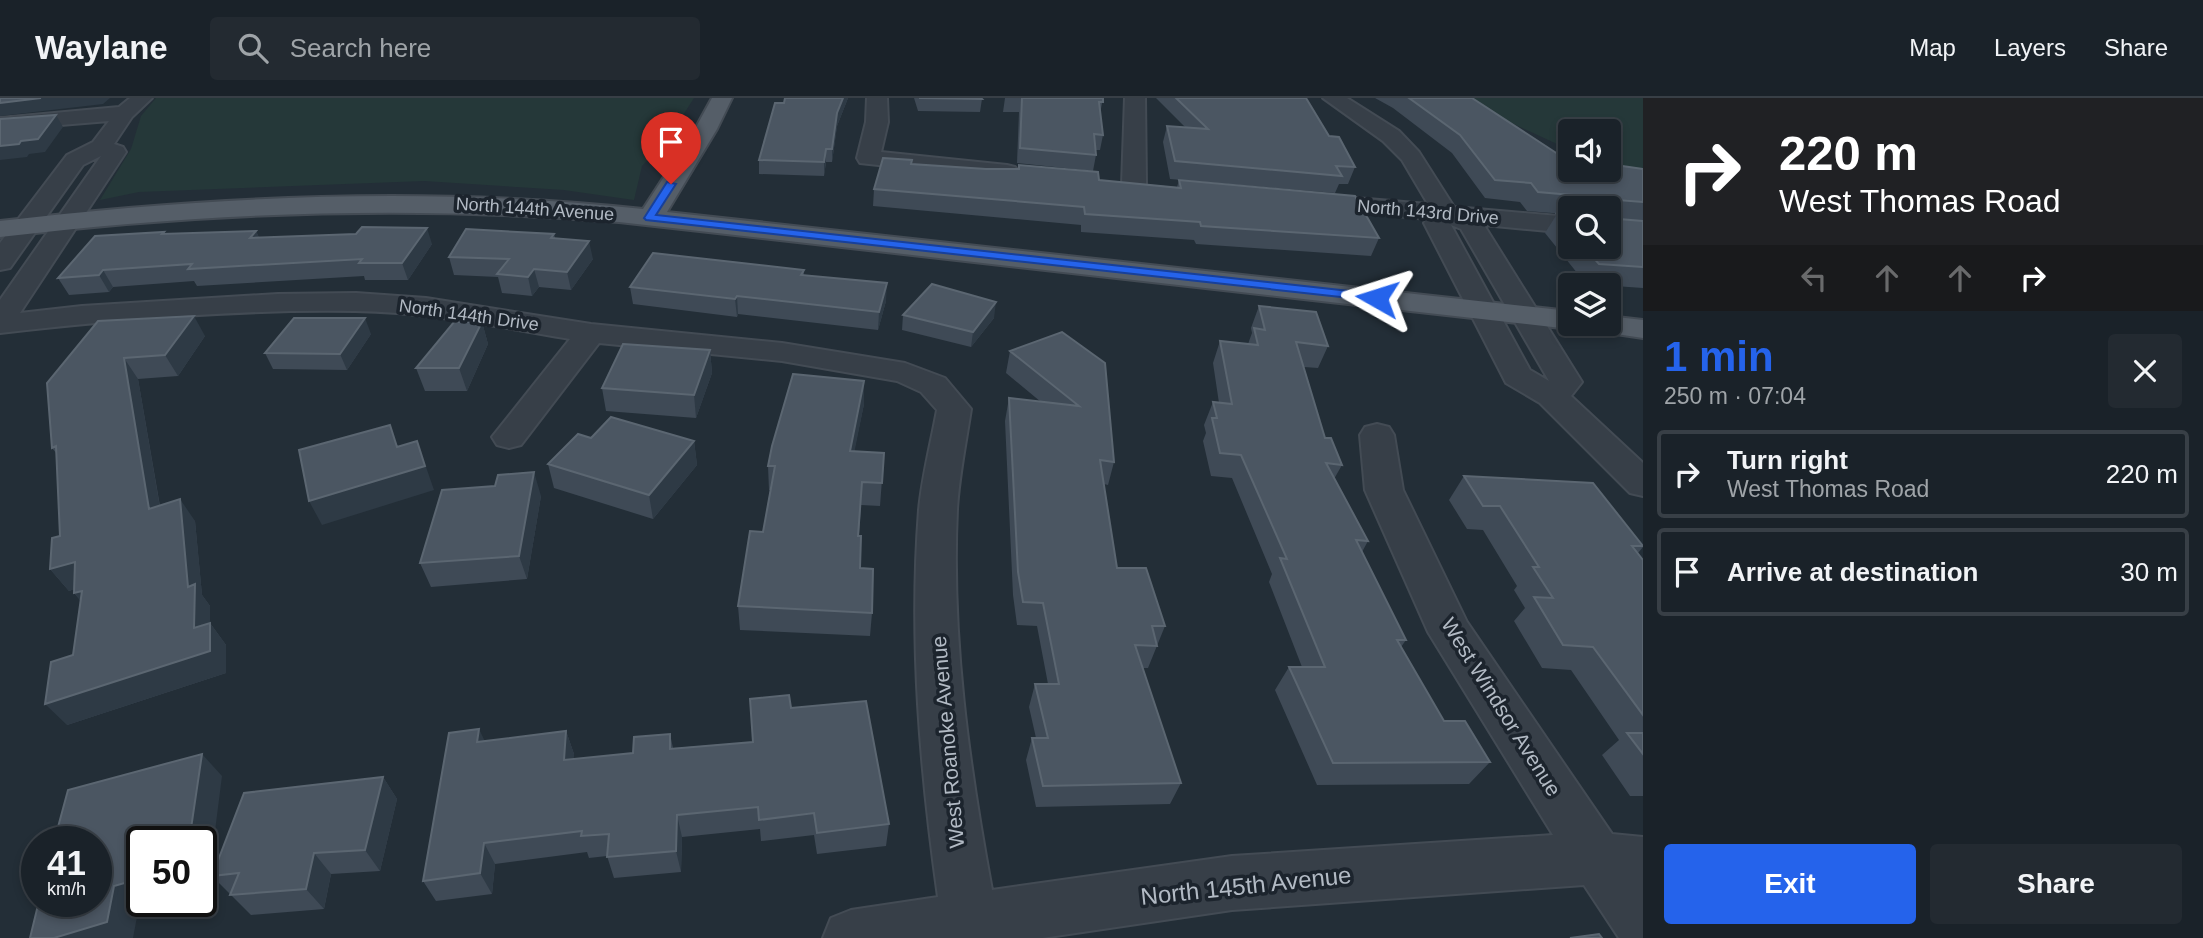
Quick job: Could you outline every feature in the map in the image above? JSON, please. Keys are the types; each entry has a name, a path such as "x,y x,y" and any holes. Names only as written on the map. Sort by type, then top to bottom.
{"main road":[{"path":"650,218 706,129 722,98"},
{"name":"North 144th Avenue","path":"0,229 68,220 211,209 355,202 493,205 650,218 1558,319"},
{"path":"1621,326 1643,329"}],"street":[{"path":"0,262 75,160 101,147 125,113 142,98"},
{"path":"877,98 877,122 869,158 1028,174"},
{"path":"1134,185 1135,98"},
{"path":"1333,98 1391,136 1411,157 1446,214 1471,224 1566,382 1552,396"},
{"path":"0,124 125,113"},
{"path":"0,313 12,305 115,152 101,147"},
{"path":"1107,183 1161,188"},
{"name":"North 143rd Drive","path":"1283,199 1558,224"},
{"path":"1446,214 1437,223 1517,376 1552,396 1643,484"},
{"path":"1450,246 1486,250"},
{"name":"North 144th Drive","path":"0,324 182,307 356,302 426,307 591,333 782,352 905,373 933,385"},
{"path":"509,437 591,333"},
{"name":"West Roanoke Avenue","path":"933,385 954,409 938,508 937,663 950,799 970,930"},
{"name":"West Windsor Avenue","path":"1377,435 1384,490 1450,632 1620,860 1643,924"},
{"name":"North 145th Avenue","path":"851,938 970,930 1232,883 1620,860"}],"shaded area":[{"path":"156,98 694,98 667,140 642,166 634,200 564,190 424,181 139,192 100,200 131,149 141,116"},
{"path":"1457,98 1643,98 1643,170 1621,168 1621,119 1558,119 1558,144"}],"building":[{"path":"0,98 41,98 0,103"},
{"path":"785,98 843,98 837,113 832,149 826,149 824,162 759,160 775,103 784,103"},
{"path":"919,98 981,98 982,99"},
{"path":"1022,98 1103,98 1103,102 1099,102 1103,135 1094,134 1096,155 1020,148"},
{"path":"1176,98 1306,98 1329,136 1339,137 1355,167 1336,166 1342,176 1175,161 1167,126 1208,129"},
{"path":"1409,98 1472,98 1558,154 1558,182 1621,182 1621,166 1643,169 1643,202 1621,200 1621,196 1538,192 1531,183 1495,180 1460,135"},
{"path":"56,115 38,139 0,146 0,119"},
{"path":"883,158 912,160 911,164 986,169 1019,169 1019,165 1098,172 1099,180 1181,188 1179,180 1355,196 1379,238 1201,226 1200,222 1085,214 1084,207 874,189"},
{"path":"1621,219 1643,221 1643,267 1599,264 1595,259 1621,259"},
{"path":"362,227 427,228 402,263 359,263 362,259 188,269 192,264 103,270 99,275 58,278 95,236 256,231 250,238 356,234"},
{"path":"466,229 554,234 551,238 589,241 567,272 534,269 528,277 497,274 509,259 449,257"},
{"path":"653,253 804,270 801,275 887,283 879,312 630,287"},
{"path":"932,284 996,302 973,332 903,315"},
{"path":"1259,306 1316,312 1328,346 1296,342 1325,438 1331,438 1342,465 1326,463 1368,541 1356,540 1406,640 1397,640 1444,721 1465,721 1490,762 1333,763 1289,667 1325,667 1280,558 1287,559 1241,455 1220,453 1212,418 1217,418 1213,402 1232,404 1220,341 1258,345 1254,328 1265,330"},
{"path":"194,316 165,355 124,358 149,509 180,499 188,587 195,584 194,628 210,623 210,651 45,704 51,662 73,655 82,591 74,593 75,562 50,569 52,538 60,536 56,446 52,448 47,383 98,321"},
{"path":"294,318 365,318 340,354 265,353"},
{"path":"454,322 482,322 459,368 416,368"},
{"path":"1062,332 1105,363 1114,462 1100,460 1117,568 1146,568 1165,626 1152,626 1157,646 1135,645 1181,783 1043,786 1032,738 1048,738 1035,684 1059,684 1043,603 1023,602 1018,572 1009,398 1079,406 1010,351"},
{"path":"623,344 710,350 694,395 602,388"},
{"path":"793,374 864,381 850,451 884,453 882,483 862,482 858,536 861,536 860,568 873,569 872,613 738,606 750,531 763,532 775,466 768,466"},
{"path":"611,417 694,441 649,495 548,464 578,434 591,438"},
{"path":"390,425 397,447 417,441 425,466 309,501 299,450"},
{"path":"534,472 519,556 420,563 442,490 495,486 498,475"},
{"path":"1464,476 1593,483 1643,546 1632,546 1643,560 1643,715 1593,647 1563,645 1534,597 1553,598 1533,567 1539,567 1500,506 1483,506"},
{"path":"789,695 791,708 866,701 889,824 817,833 814,813 759,820 758,807 677,815 676,851 607,857 609,834 581,836 582,831 484,843 480,873 423,881 449,733 479,729 477,742 566,731 564,760 633,753 634,737 670,734 670,749 753,742 750,699"},
{"path":"1627,733 1643,733 1643,754"},
{"path":"202,754 191,826 126,826 126,883 114,886 112,896 112,826 58,826 68,790"},
{"path":"383,777 365,850 314,853 306,889 230,895 239,873 217,875 217,863 244,793"},
{"path":"35,917 108,917 107,922 54,938 30,938"},
{"path":"1599,934 1602,938 1570,938"}],"route":[{"path":"671,184 650,218 1377,298"}]}
